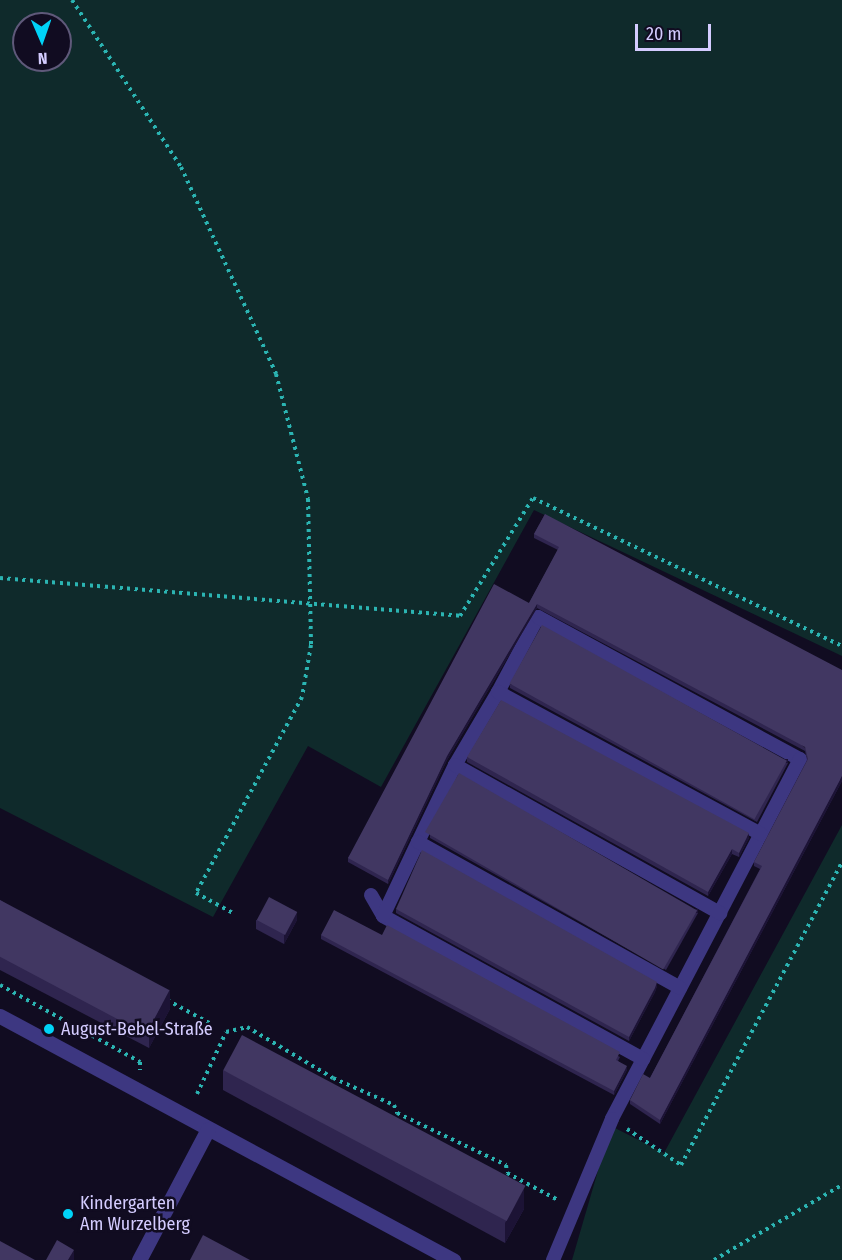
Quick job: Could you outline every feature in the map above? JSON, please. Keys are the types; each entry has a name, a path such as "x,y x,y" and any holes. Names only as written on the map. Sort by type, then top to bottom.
{"street":[{"path":"0,1016 453,1260"},
{"path":"139,1260 208,1129"}],"lane":[{"path":"383,916 455,765 498,692 538,616 800,759 612,1119 572,1207 553,1260"},
{"path":"498,692 761,834"},
{"path":"455,765 720,913"},
{"path":"418,842 680,988"},
{"path":"371,895 383,916 643,1059"}],"path":[{"path":"72,0 181,167 276,374 308,499 311,604 302,697 196,893 233,913"},
{"path":"0,578 460,616 533,498 842,646"},
{"path":"612,1119 681,1165 842,862"},
{"path":"0,985 140,1062"},
{"path":"162,997 213,1025"},
{"path":"197,1094 226,1032 247,1027 333,1078 394,1105 397,1113 506,1165 507,1173 572,1207"},
{"path":"714,1260 842,1185"}],"green space":[{"path":"0,0 842,0 842,656 534,510 381,787 308,746 213,917 0,808"},
{"path":"842,825 842,1260 572,1260 611,1126 664,1153"}],"building":[{"path":"545,514 842,670 842,776 660,1120 630,1100 643,1074 650,1078 762,866 754,862 808,759 805,747 537,604 447,756 388,880 348,858 494,584 529,603 559,547 534,534"},
{"path":"542,625 787,761 754,819 510,684"},
{"path":"501,700 749,833 739,853 732,849 708,892 467,757"},
{"path":"459,773 697,910 663,969 425,832"},
{"path":"422,850 657,982 629,1037 396,909"},
{"path":"269,897 297,912 285,935 257,920"},
{"path":"0,900 170,990 146,1034 0,957"},
{"path":"334,910 382,935 387,925 620,1052 616,1060 627,1066 614,1091 321,935"},
{"path":"242,1035 525,1186 507,1221 223,1070"},
{"path":"203,1235 250,1260 190,1260"},
{"path":"57,1240 74,1250 68,1260 46,1260"},
{"path":"0,1241 35,1260 0,1260"}],"place":[{"name":"August-Bebel-Straße","path":"49,1029"},
{"name":"Kindergarten Am Wurzelberg","path":"68,1214"}]}
